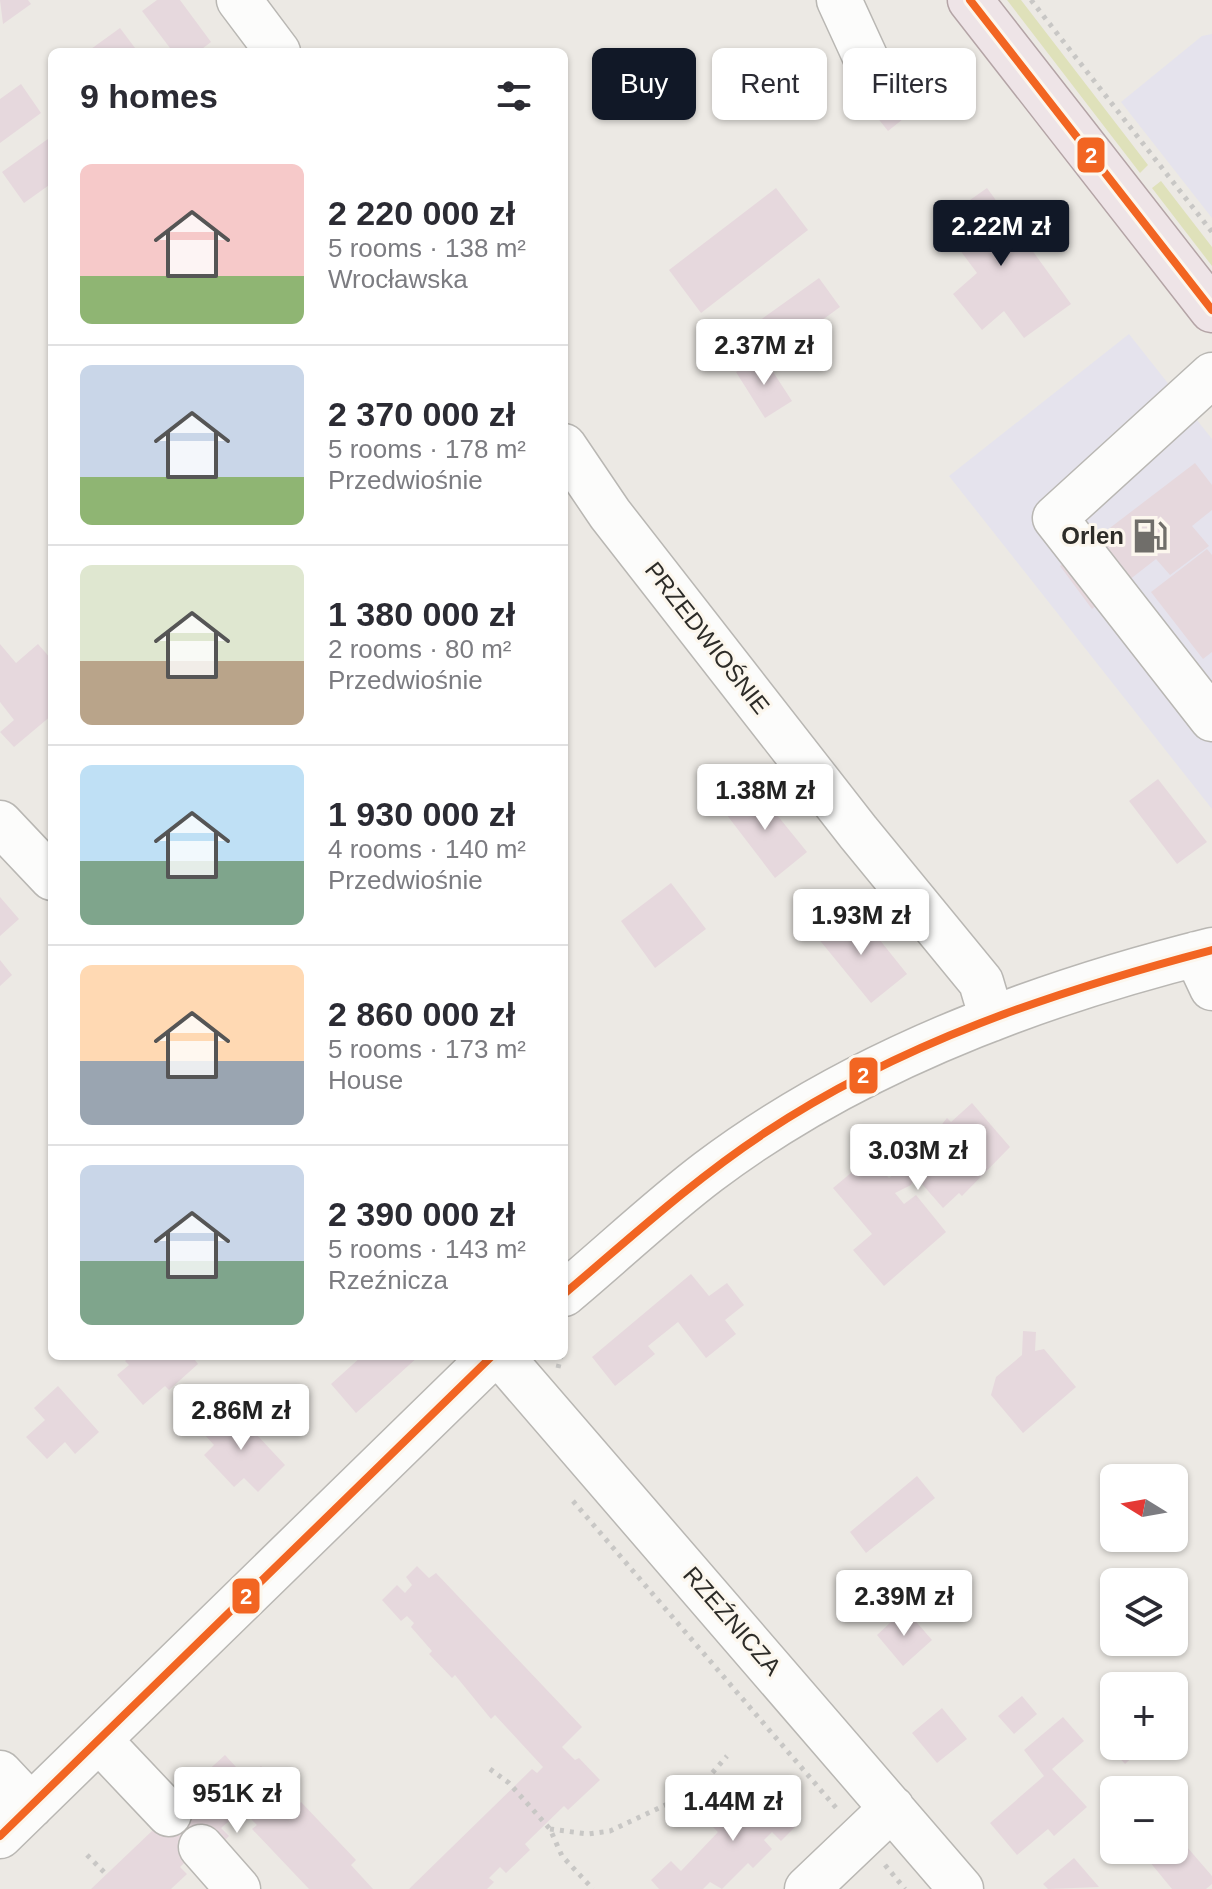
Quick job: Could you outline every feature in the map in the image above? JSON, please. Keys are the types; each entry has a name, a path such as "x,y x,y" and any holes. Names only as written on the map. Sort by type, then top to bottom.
{"main road":[{"path":"970,0 1212,310"}],"street":[{"path":"239,0 275,48"},
{"path":"839,0 861,48"},
{"path":"1212,375 1055,518 1212,719"},
{"name":"PRZEDWIOŚNIE","path":"568,452 610,514 820,783 981,982 992,1019"},
{"path":"0,823 48,874"},
{"path":"568,1291 708,1172 827,1094 992,1019 1207,964"},
{"path":"0,1836 488,1360"},
{"name":"RZEŹNICZA","path":"504,1360 961,1889"},
{"path":"100,1741 169,1814"},
{"path":"0,1773 31,1806"},
{"path":"807,1889 892,1808"},
{"path":"201,1847 238,1889"}],"path":[{"path":"1031,0 1212,232"},
{"path":"570,1498 905,1889"},
{"path":"550,1829 588,1834 610,1831 697,1790 727,1756"},
{"path":"490,1769 550,1829 562,1856 593,1889"},
{"path":"87,1855 106,1874"}],"shaded area":[{"path":"1212,34 1212,218 1121,102 1202,36"},
{"path":"1129,334 1212,439 1212,809 949,476"}],"green space":[{"path":"1007,0 1021,0 1148,165 1140,173"},
{"path":"1161,181 1212,247 1212,266 1152,188"}],"building":[{"path":"0,0 28,0 31,4 3,24"},
{"path":"157,0 180,0 211,42 203,48 170,48 142,11"},
{"path":"120,28 135,48 92,48"},
{"path":"21,84 41,113 0,143 0,99"},
{"path":"879,120 902,120 888,131"},
{"path":"48,139 48,186 24,203 2,172"},
{"path":"776,188 808,230 701,313 669,270"},
{"path":"987,188 1071,304 1024,338 1004,311 982,330 953,294 977,273 939,222"},
{"path":"819,278 840,307 780,351 759,321"},
{"path":"762,355 792,401 765,418 736,372"},
{"name":"Orlen","path":"1195,463 1212,485 1212,510 1192,526 1209,546 1170,575 1156,559 1092,609 1060,566"},
{"path":"1207,549 1212,555 1212,652 1203,659 1151,592"},
{"path":"0,644 16,663 38,644 48,655 48,718 14,747 0,732 14,720 0,702"},
{"path":"1158,779 1207,842 1177,864 1129,801"},
{"path":"751,788 762,801 764,799 807,852 775,878 723,810"},
{"path":"671,883 706,929 655,968 621,921"},
{"path":"0,897 19,919 0,936"},
{"path":"838,913 856,934 867,924 907,974 871,1003 813,932"},
{"path":"0,960 12,975 0,986"},
{"path":"972,1103 1010,1147 962,1196 959,1193 943,1208 915,1176 911,1185 895,1193 904,1204 916,1195 946,1232 884,1286 853,1250 872,1234 833,1188 870,1157 889,1178 944,1133 939,1128 947,1118 951,1122"},
{"path":"691,1274 709,1296 727,1283 744,1305 725,1320 736,1334 706,1358 678,1322 648,1346 655,1354 615,1386 592,1357"},
{"path":"1023,1331 1036,1332 1035,1351 1044,1349 1076,1387 1023,1433 991,1395 996,1377 1022,1355"},
{"path":"195,1360 198,1364 169,1390 165,1386 143,1405 117,1375 129,1365 125,1361"},
{"path":"358,1360 415,1360 356,1413 331,1384"},
{"path":"58,1386 99,1432 75,1454 65,1442 47,1459 26,1437 45,1420 34,1408"},
{"path":"231,1407 285,1465 258,1492 244,1478 234,1487 204,1455 214,1445 203,1433"},
{"path":"917,1476 935,1498 866,1553 850,1532"},
{"path":"417,1566 429,1578 436,1573 582,1727 562,1747 575,1760 579,1758 600,1780 568,1810 564,1806 525,1844 530,1850 506,1873 500,1867 489,1878 494,1882 487,1889 409,1889 532,1769 537,1773 543,1767 495,1715 491,1719 455,1675 452,1678 429,1654 432,1651 411,1627 414,1623 407,1616 401,1621 382,1600 397,1585 405,1593 412,1585 406,1577"},
{"path":"905,1609 932,1640 903,1666 877,1635"},
{"path":"1022,1696 1037,1714 1014,1734 998,1716"},
{"path":"942,1708 967,1739 937,1763 912,1733"},
{"path":"1063,1717 1084,1741 1052,1769 1087,1807 1054,1836 1048,1829 1017,1855 990,1823 1044,1776 1024,1750"},
{"path":"225,1755 236,1767 227,1775 239,1787 261,1766 271,1777 276,1772 291,1788 283,1796 295,1808 301,1802 356,1860 351,1865 373,1889 309,1889 252,1829 257,1825 242,1810 221,1828 229,1836 216,1849 208,1840 180,1867 187,1874 171,1889 91,1889 197,1788 193,1784"},
{"path":"761,1782 800,1822 781,1841 772,1832 764,1840 772,1849 753,1868 748,1863 722,1889 710,1882 703,1889 659,1889 651,1880 671,1861 681,1871 718,1832 713,1827"},
{"path":"1188,1848 1212,1876 1212,1884 1206,1889 1172,1889 1151,1864 1188,1864"},
{"path":"1074,1858 1099,1887 1048,1889 1043,1884"}],"transit line":[{"name":"2","path":"970,0 1212,310"},
{"name":"2","path":"568,1291 661,1211 737,1152 815,1102 869,1073 980,1023 1037,1002 1212,950"},
{"name":"2","path":"0,1836 488,1360"}],"place":[{"name":"Orlen","path":"1150,536"}]}
